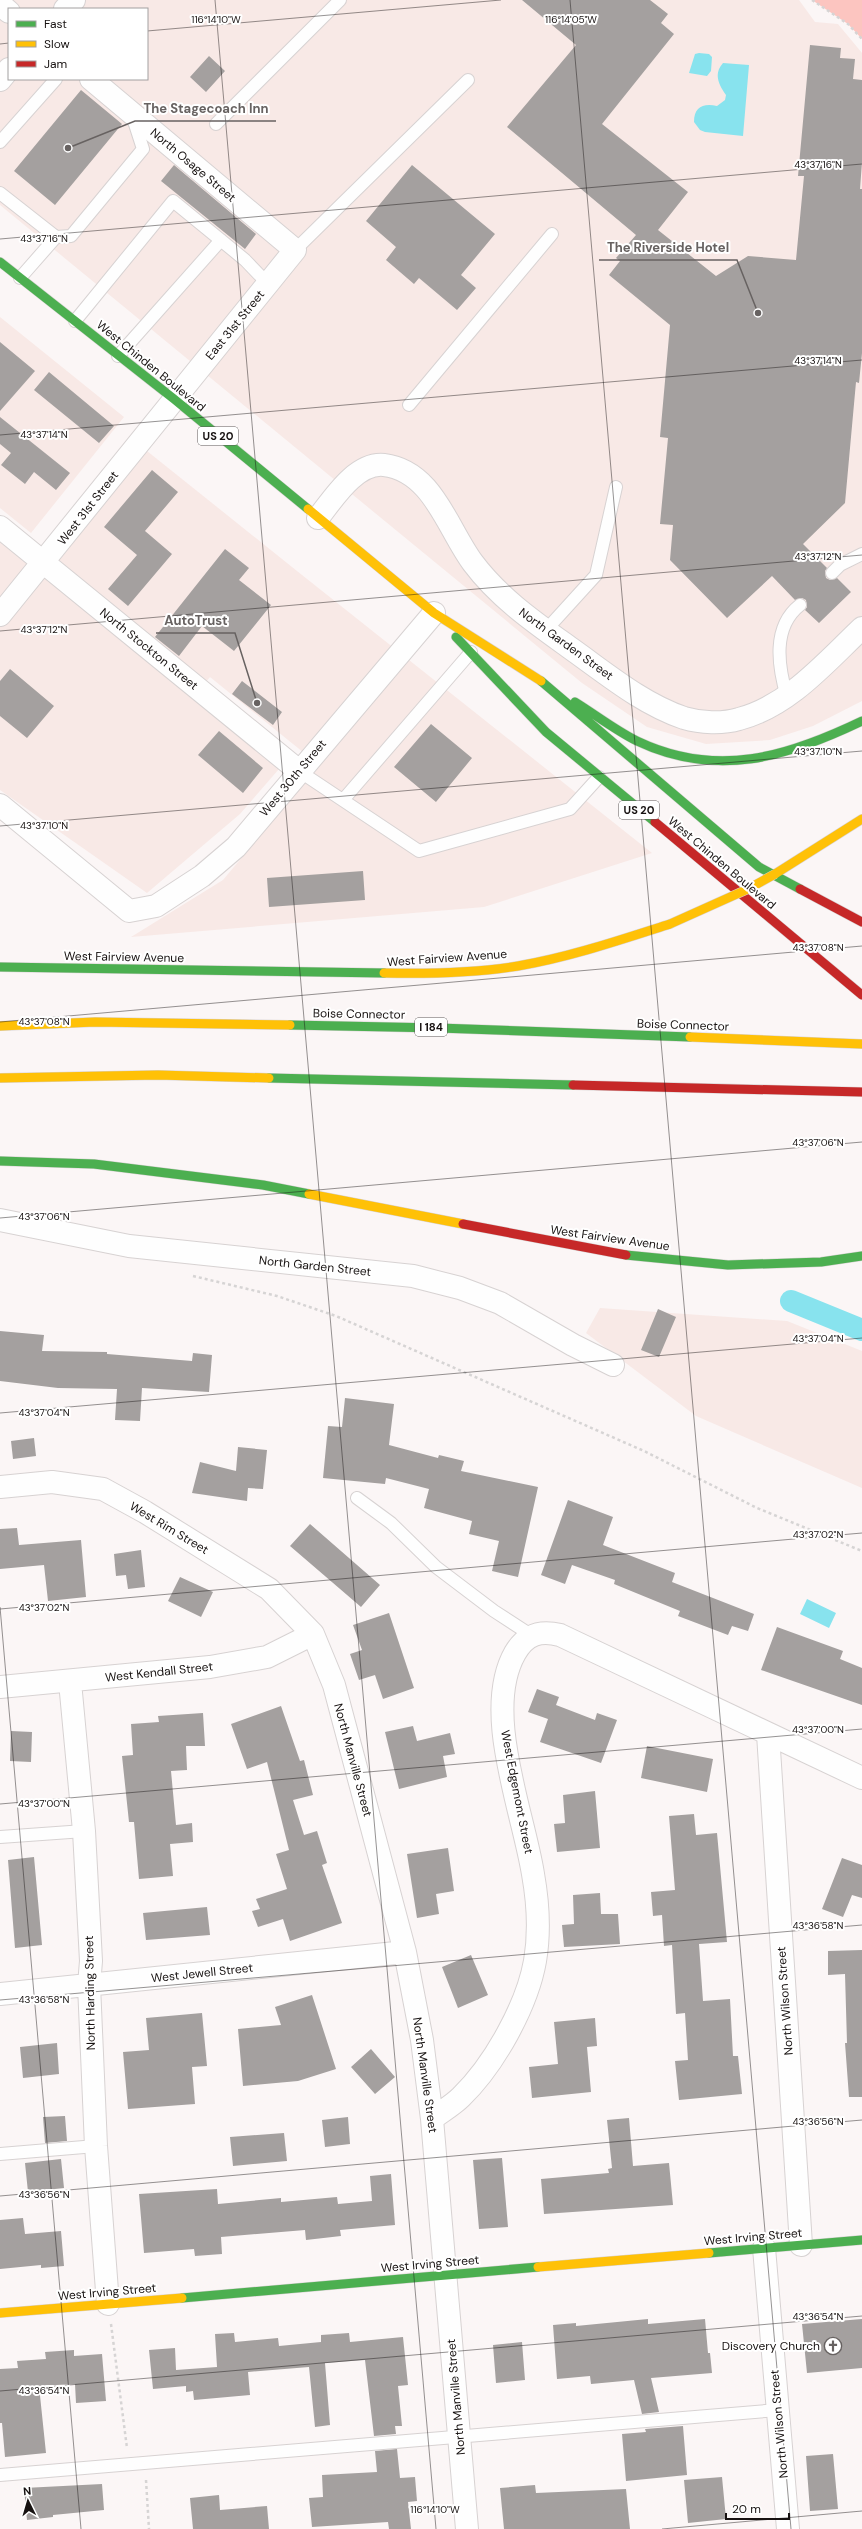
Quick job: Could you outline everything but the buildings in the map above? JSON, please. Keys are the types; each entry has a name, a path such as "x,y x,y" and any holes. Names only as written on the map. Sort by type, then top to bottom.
{"main road":[{"name":"West Chinden Boulevard","path":"0,262 174,399 434,613 541,681 645,744 686,757 722,762 761,760 793,752 862,721"},
{"name":"West Chinden Boulevard","path":"434,613 546,732 862,995"},
{"name":"US 20","path":"541,681 759,867 862,922"},
{"name":"West Fairview Avenue","path":"0,967 432,974 517,966 620,942 670,924 748,889 797,862 862,820"},
{"name":"Boise Connector","path":"0,1026 95,1022 439,1028 862,1044"},
{"path":"0,1078 165,1075 862,1092"},
{"name":"West Fairview Avenue","path":"0,1161 94,1164 263,1185 624,1255 728,1265 821,1262 862,1256"},
{"name":"West Irving Street","path":"0,2313 862,2240"}],"street":[{"path":"66,8 74,0"},
{"path":"0,4 8,11"},
{"path":"0,80 8,70"},
{"name":"North Osage Street","path":"91,80 296,250"},
{"name":"East 31st Street","path":"174,399 296,250"},
{"name":"West 31st Street","path":"0,615 44,563 174,399"},
{"name":"North Garden Street","path":"318,518 342,488 365,469 382,465 403,469 423,482 472,563 510,603 612,678 656,706 686,718 714,723 738,720 759,713 787,697 862,628"},
{"name":"North Stockton Street","path":"0,526 298,771"},
{"name":"West 30th Street","path":"0,805 129,911 156,906 202,876 236,847 298,771 434,613"},
{"name":"North Garden Street","path":"0,1220 129,1246 413,1276 460,1288 500,1303 573,1345 613,1365"},
{"name":"West Rim Street","path":"0,1487 52,1482 103,1489 145,1512 269,1589 313,1634"},
{"path":"531,1635 546,1632 560,1635 862,1778"},
{"name":"West Kendall Street","path":"0,1687 70,1682 210,1667 267,1657 313,1634"},
{"name":"North Manville Street","path":"313,1634 334,1685 405,1952 422,2040 432,2119 467,2529"},
{"name":"West Edgemont Street","path":"432,2119 461,2097 502,2046 523,2000 535,1961 538,1916 533,1874 504,1741 501,1700 507,1666 520,1645 531,1635"},
{"name":"North Harding Street","path":"70,1682 84,1831 91,1961 89,1985 96,2146 108,2304"},
{"name":"North Wilson Street","path":"768,1734 801,2245"},
{"name":"West Jewell Street","path":"0,1994 405,1952"},
{"name":"North Wilson Street","path":"764,2248 788,2529"}],"lane":[{"path":"216,124 340,0"},
{"path":"0,142 55,80"},
{"path":"296,250 468,80"},
{"path":"0,193 56,237 71,236 143,149 131,113"},
{"path":"75,321 173,202 245,260 268,284"},
{"path":"409,405 552,234"},
{"path":"20,278 56,237"},
{"path":"118,356 221,240"},
{"path":"546,630 596,575 616,487"},
{"path":"832,573 840,565 862,554"},
{"path":"787,697 778,661 781,634 794,610 800,605"},
{"path":"343,800 471,652"},
{"path":"298,771 419,851 570,809 599,777"},
{"path":"357,1498 391,1523 436,1567 494,1611 531,1635"},
{"path":"0,1837 84,1831"},
{"path":"0,2154 96,2146"},
{"path":"0,2475 778,2410"}],"path":[{"path":"812,0 848,24 862,39"},
{"path":"187,1275 277,1296 343,1319 644,1451 757,1508 862,1551"},
{"path":"108,2304 128,2453"},
{"path":"145,2463 149,2529"}],"shaded area":[{"path":"0,0 799,0 815,22 838,24 862,53 862,701 813,726 770,740 706,744 647,727 582,683 0,205"},
{"path":"812,0 862,0 862,39 848,24"},
{"path":"0,317 124,417 31,533 0,508"},
{"path":"147,451 652,853 484,907 131,937 223,880 319,765 210,677 194,696 279,769 240,814 147,893 0,790 0,537 48,574"},
{"path":"600,1308 787,1321 862,1351 862,1488 696,1416 586,1333"}],"water":[{"path":"695,54 709,54 712,57 711,71 707,76 689,73"},
{"path":"723,63 749,65 743,136 705,132 700,130 694,122 694,117 700,107 708,105 717,106 725,100 726,95 718,79 718,71"},
{"path":"807,1599 836,1613 829,1628 800,1614"}],"waterway":[{"path":"791,1301 862,1330"}],"traffic: fast":[{"path":"0,262 174,399 308,509"},
{"path":"456,637 546,732 655,822"},
{"path":"541,681 759,867 800,889"},
{"path":"575,702 629,737 667,753 695,759 724,761 751,759 779,753 806,745 862,721"},
{"path":"0,967 384,973"},
{"path":"290,1025 439,1028 690,1037"},
{"path":"269,1078 573,1085"},
{"path":"0,1161 94,1164 263,1185 309,1194"},
{"path":"626,1255 728,1265 821,1262 862,1256"},
{"path":"709,2253 862,2240"},
{"path":"182,2298 538,2267"}],"traffic: slow":[{"path":"308,509 434,613 541,681"},
{"path":"775,874 862,819"},
{"path":"670,924 748,889 775,874"},
{"path":"384,973 451,972 518,966 576,953 670,924"},
{"path":"0,1026 95,1022 290,1025"},
{"path":"690,1037 862,1044"},
{"path":"0,1078 158,1075 269,1078"},
{"path":"309,1194 463,1224"},
{"path":"538,2267 709,2253"},
{"path":"0,2313 182,2298"}],"traffic: jam":[{"path":"655,822 862,995"},
{"path":"800,889 862,922"},
{"path":"573,1085 862,1092"},
{"path":"463,1224 626,1255"}],"place":[{"name":"The Stagecoach Inn","path":"68,148"},
{"name":"The Riverside Hotel","path":"758,313"},
{"name":"AutoTrust","path":"257,703"},
{"name":"Discovery Church","path":"833,2346"}]}
